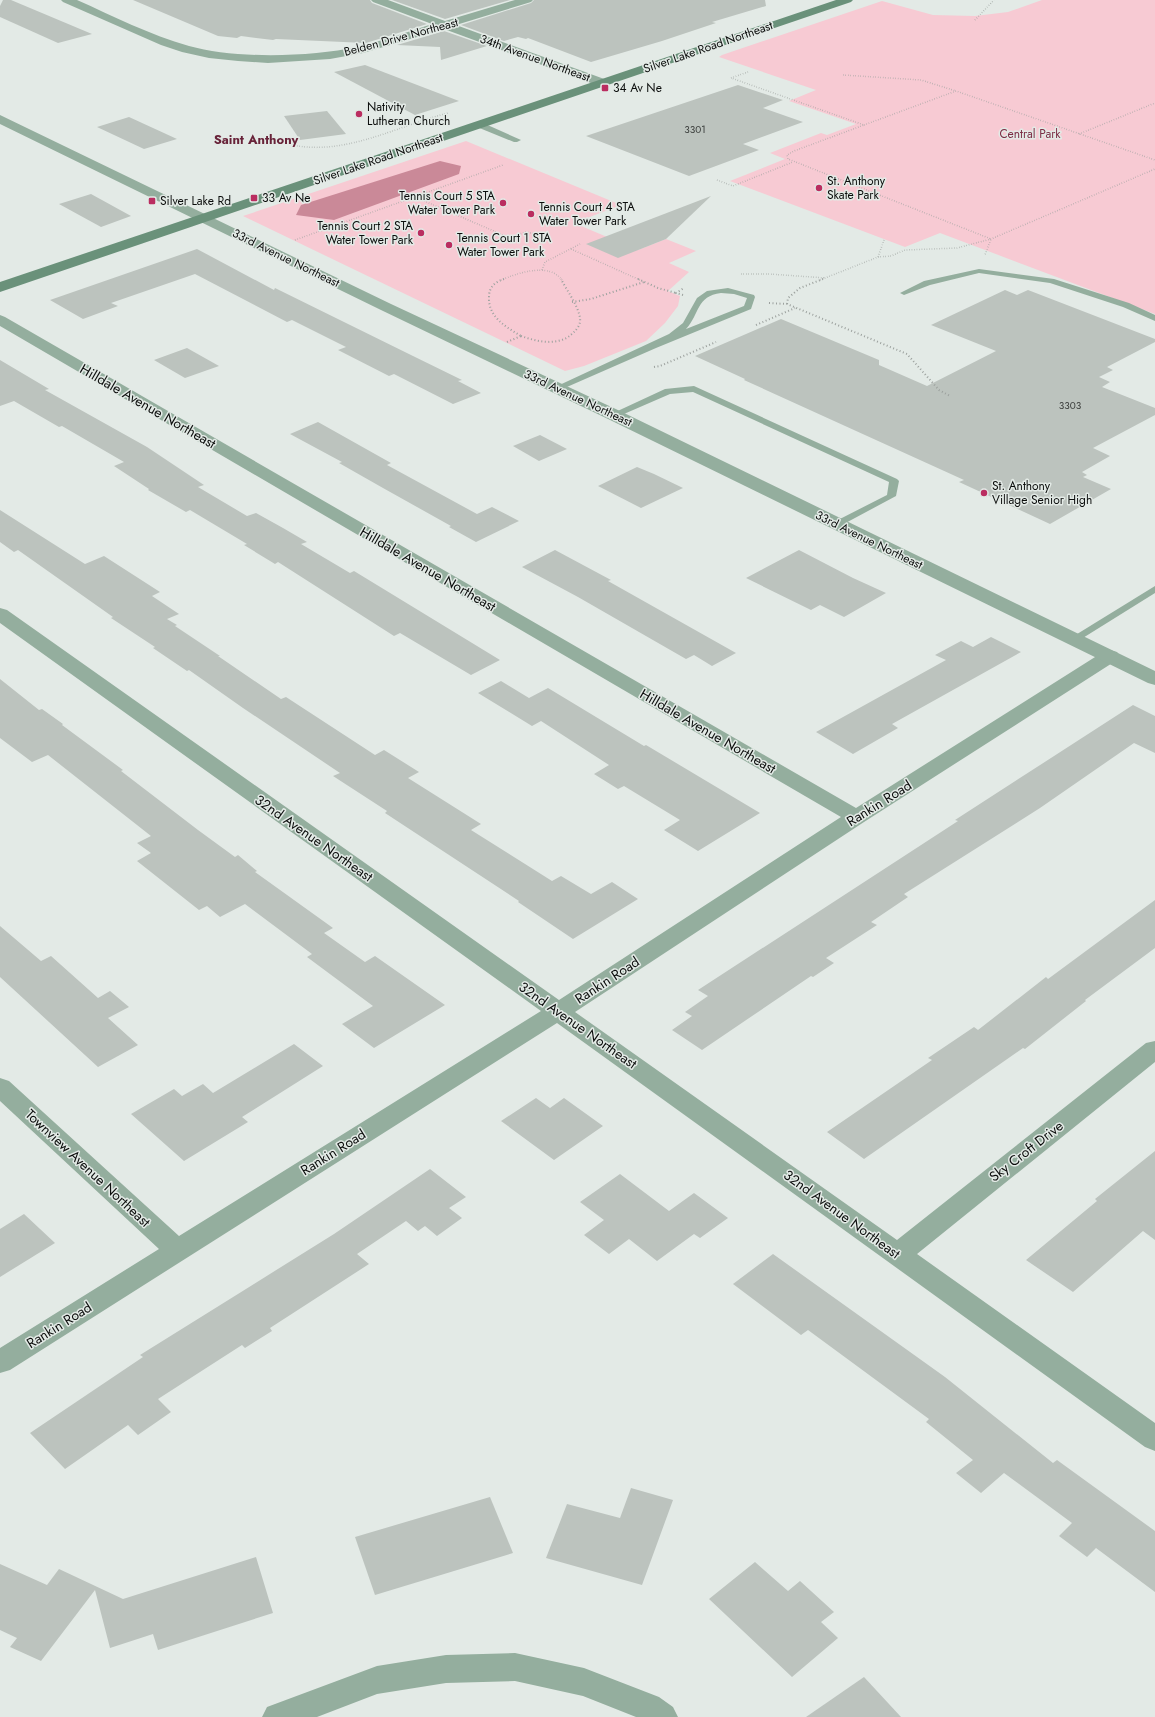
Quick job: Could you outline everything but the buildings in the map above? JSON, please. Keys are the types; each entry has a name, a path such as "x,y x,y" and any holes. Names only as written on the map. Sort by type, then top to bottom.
{"main road":[{"name":"Silver Lake Road Northeast","path":"0,287 205,219 603,82 848,0"}],"street":[{"name":"Belden Drive Northeast","path":"67,0 179,46 209,54 238,58 299,58 359,50 527,0"},
{"name":"34th Avenue Northeast","path":"377,0 603,82"},
{"name":"33rd Avenue Northeast","path":"0,119 614,415 1155,679"},
{"name":"Hilldale Avenue Northeast","path":"0,320 856,817"},
{"name":"32nd Avenue Northeast","path":"0,614 1155,1439"},
{"name":"Rankin Road","path":"0,1362 559,1012 856,817 1110,656"},
{"name":"Sky Croft Drive","path":"898,1254 1155,1049"},
{"name":"Townview Avenue Northeast","path":"0,1087 177,1250"},
{"path":"278,1717 377,1680 446,1669 515,1667 584,1682 648,1708 662,1717"}],"lane":[{"path":"480,125 517,140"},
{"path":"904,293 927,283 979,271 1051,281 1126,306 1155,318"},
{"path":"557,388 748,307 751,297 739,291 722,291 704,295 694,304 692,316 683,328 656,345"},
{"path":"614,415 668,391 694,389 894,481 891,496 837,524"},
{"path":"1074,639 1155,589"}],"path":[{"path":"975,20 994,0"},
{"path":"748,72 731,78 864,125"},
{"path":"843,75 921,80 1155,160"},
{"path":"956,92 808,145 787,155 788,159 793,162 991,239"},
{"path":"1078,134 1155,103"},
{"path":"292,145 299,147 338,147 436,116 452,113"},
{"path":"717,180 733,186 793,162"},
{"path":"291,242 503,165"},
{"path":"787,304 788,298 800,288 878,257 892,256 905,250 957,248 991,239 1155,169"},
{"path":"415,197 510,238 525,232 537,234"},
{"path":"979,271 991,239"},
{"path":"878,257 884,240"},
{"path":"542,270 545,262 580,244"},
{"path":"571,249 658,288 676,293"},
{"path":"534,270 542,270 561,278 572,302 581,320 579,327 568,338 549,342 521,336 506,327 493,316 487,302 490,288 496,282 534,270"},
{"path":"572,302 590,299 644,282"},
{"path":"750,302 787,304 907,354 938,390 950,396"},
{"path":"503,344 521,336"}],"green space":[{"name":"Central Park","path":"1042,0 1155,0 1155,314 940,233 905,247 730,181 785,159 770,153 821,133 827,135 856,124 789,101 816,90 719,57 722,55 882,1 933,15 975,16 1008,12"},
{"path":"466,141 621,205 574,223 638,250 666,239 696,251 669,263 689,272 668,291 680,296 678,306 665,323 646,341 584,366 565,371 243,216"}],"shaded area":[{"path":"440,161 461,166 459,174 334,220 296,215 301,205"}],"place":[{"name":"34 Av Ne","path":"605,88"},
{"name":"Nativity Lutheran Church","path":"359,114"},
{"name":"St. Anthony Skate Park","path":"819,188"},
{"name":"33 Av Ne","path":"254,198"},
{"name":"Silver Lake Rd","path":"152,201"},
{"name":"Tennis Court 5 STA Water Tower Park","path":"503,203"},
{"name":"Tennis Court 4 STA Water Tower Park","path":"531,214"},
{"name":"Tennis Court 2 STA Water Tower Park","path":"421,233"},
{"name":"Tennis Court 1 STA Water Tower Park","path":"449,245"},
{"name":"St. Anthony Village Senior High","path":"984,493"}],"district":[{"name":"Saint Anthony","path":"256,139"}]}
